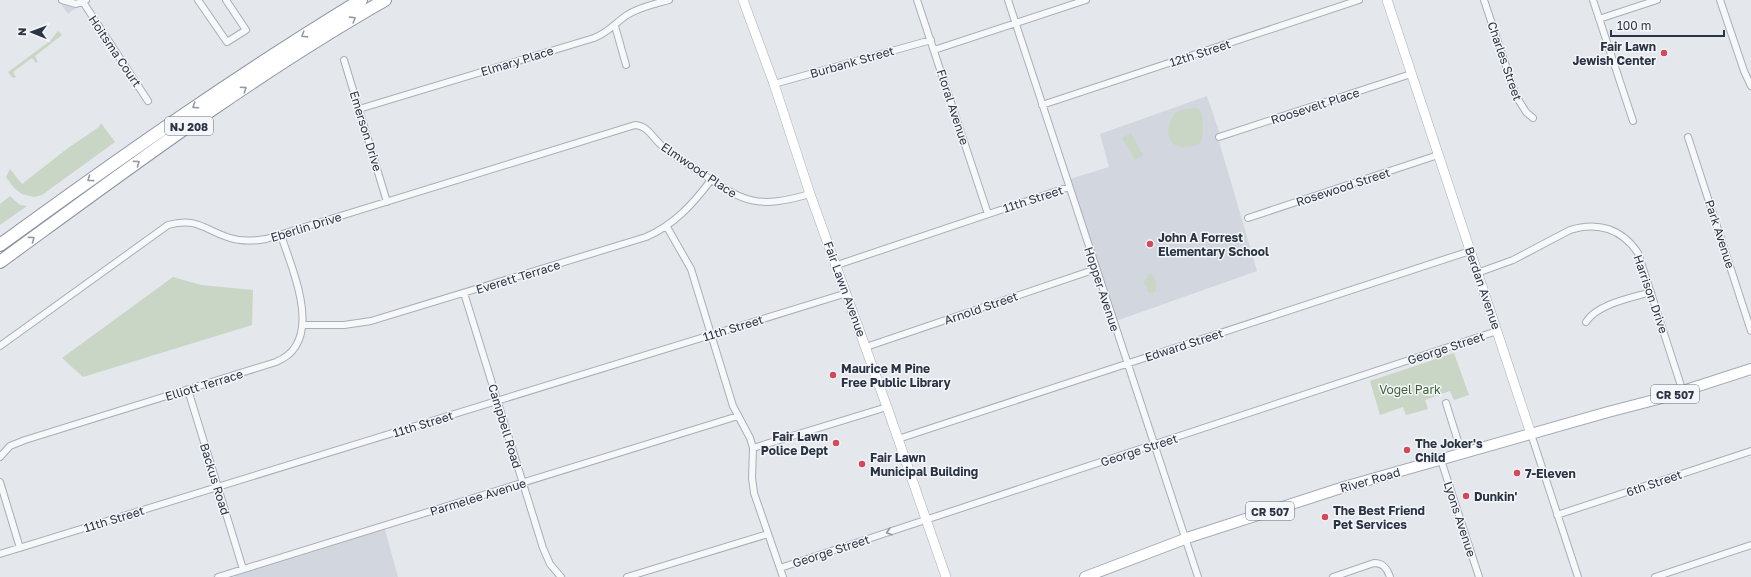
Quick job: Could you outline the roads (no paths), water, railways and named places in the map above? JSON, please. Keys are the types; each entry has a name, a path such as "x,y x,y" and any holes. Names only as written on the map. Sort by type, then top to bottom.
{"highway":[{"name":"NJ 208","path":"0,245 163,128 276,52 361,0"},
{"name":"NJ 208","path":"0,262 205,115 301,52 385,0"}],"main road":[{"name":"Fair Lawn Avenue","path":"744,0 774,84 810,194 847,293 946,577"},
{"name":"Berdan Avenue","path":"1387,0 1531,434"},
{"name":"River Road","path":"1085,577 1185,539 1344,487 1684,392 1751,369"}],"street":[{"path":"62,0 69,3 84,1"},
{"path":"198,0 227,42 246,30 226,0"},
{"name":"Elmary Place","path":"359,109 594,38 608,31 635,10 669,0"},
{"name":"Floral Avenue","path":"918,0 988,214"},
{"name":"Hopper Avenue","path":"1008,0 1198,577"},
{"path":"934,50 1086,0"},
{"name":"12th Street","path":"1042,105 1359,0"},
{"name":"Charles Street","path":"1484,0 1516,96 1520,105 1533,118"},
{"path":"1593,0 1633,121"},
{"path":"1599,19 1657,0"},
{"path":"1720,0 1744,71 1751,86"},
{"name":"Hoitsma Court","path":"84,1 148,101"},
{"path":"615,26 626,65"},
{"name":"Burbank Street","path":"774,84 931,40"},
{"name":"Emerson Drive","path":"344,60 387,202"},
{"name":"Roosevelt Place","path":"1219,138 1411,74"},
{"name":"Eberlin Drive","path":"0,346 168,225 187,222 197,224 229,238 248,241 266,239 635,124 641,125"},
{"name":"Elmwood Place","path":"641,125 649,131 661,145 711,180 740,197 761,202 784,201 810,194"},
{"name":"Park Avenue","path":"1688,137 1751,331"},
{"name":"Rosewood Street","path":"1248,218 1438,155"},
{"name":"Everett Terrace","path":"303,325 344,325 371,321 635,241 666,227 685,212 711,180"},
{"name":"11th Street","path":"837,265 1069,187"},
{"name":"Harrison Drive","path":"1478,273 1514,260 1570,230 1588,226 1598,226 1617,232 1632,245 1641,262 1684,392"},
{"path":"666,227 690,269 712,335 733,406 750,438 753,448 752,486 783,577"},
{"name":"Elliott Terrace","path":"0,457 10,446 25,440 284,359 299,342 303,325 300,296 281,234"},
{"name":"Edward Street","path":"898,439 1470,251"},
{"name":"Arnold Street","path":"866,347 1096,269"},
{"path":"1586,322 1594,311 1651,292"},
{"name":"Campbell Road","path":"464,293 546,557 561,577"},
{"name":"11th Street","path":"0,554 847,293"},
{"name":"George Street","path":"780,568 1497,331"},
{"name":"Backus Road","path":"188,390 243,569"},
{"path":"1446,403 1462,454"},
{"path":"753,448 887,407"},
{"name":"Parmelee Avenue","path":"218,577 738,416"},
{"name":"Berdan Avenue","path":"1531,434 1578,577"},
{"name":"6th Street","path":"1557,515 1751,451"},
{"name":"Lyons Avenue","path":"1441,460 1479,577"},
{"path":"0,482 20,548"},
{"path":"627,577 768,534"},
{"path":"1655,577 1751,545"},
{"path":"1333,577 1368,564 1380,563 1385,566 1390,577"}],"place":[{"name":"Fair Lawn Jewish Center","path":"1664,53"},
{"name":"John A Forrest Elementary School","path":"1150,244"},
{"name":"Maurice M Pine Free Public Library","path":"833,375"},
{"name":"Fair Lawn Police Dept","path":"836,443"},
{"name":"The Joker's Child","path":"1407,450"},
{"name":"Fair Lawn Municipal Building","path":"862,464"},
{"name":"7-Eleven","path":"1517,473"},
{"name":"Dunkin'","path":"1466,496"},
{"name":"The Best Friend Pet Services","path":"1325,517"}],"park label":[{"name":"Vogel Park","path":"1410,389"}]}
